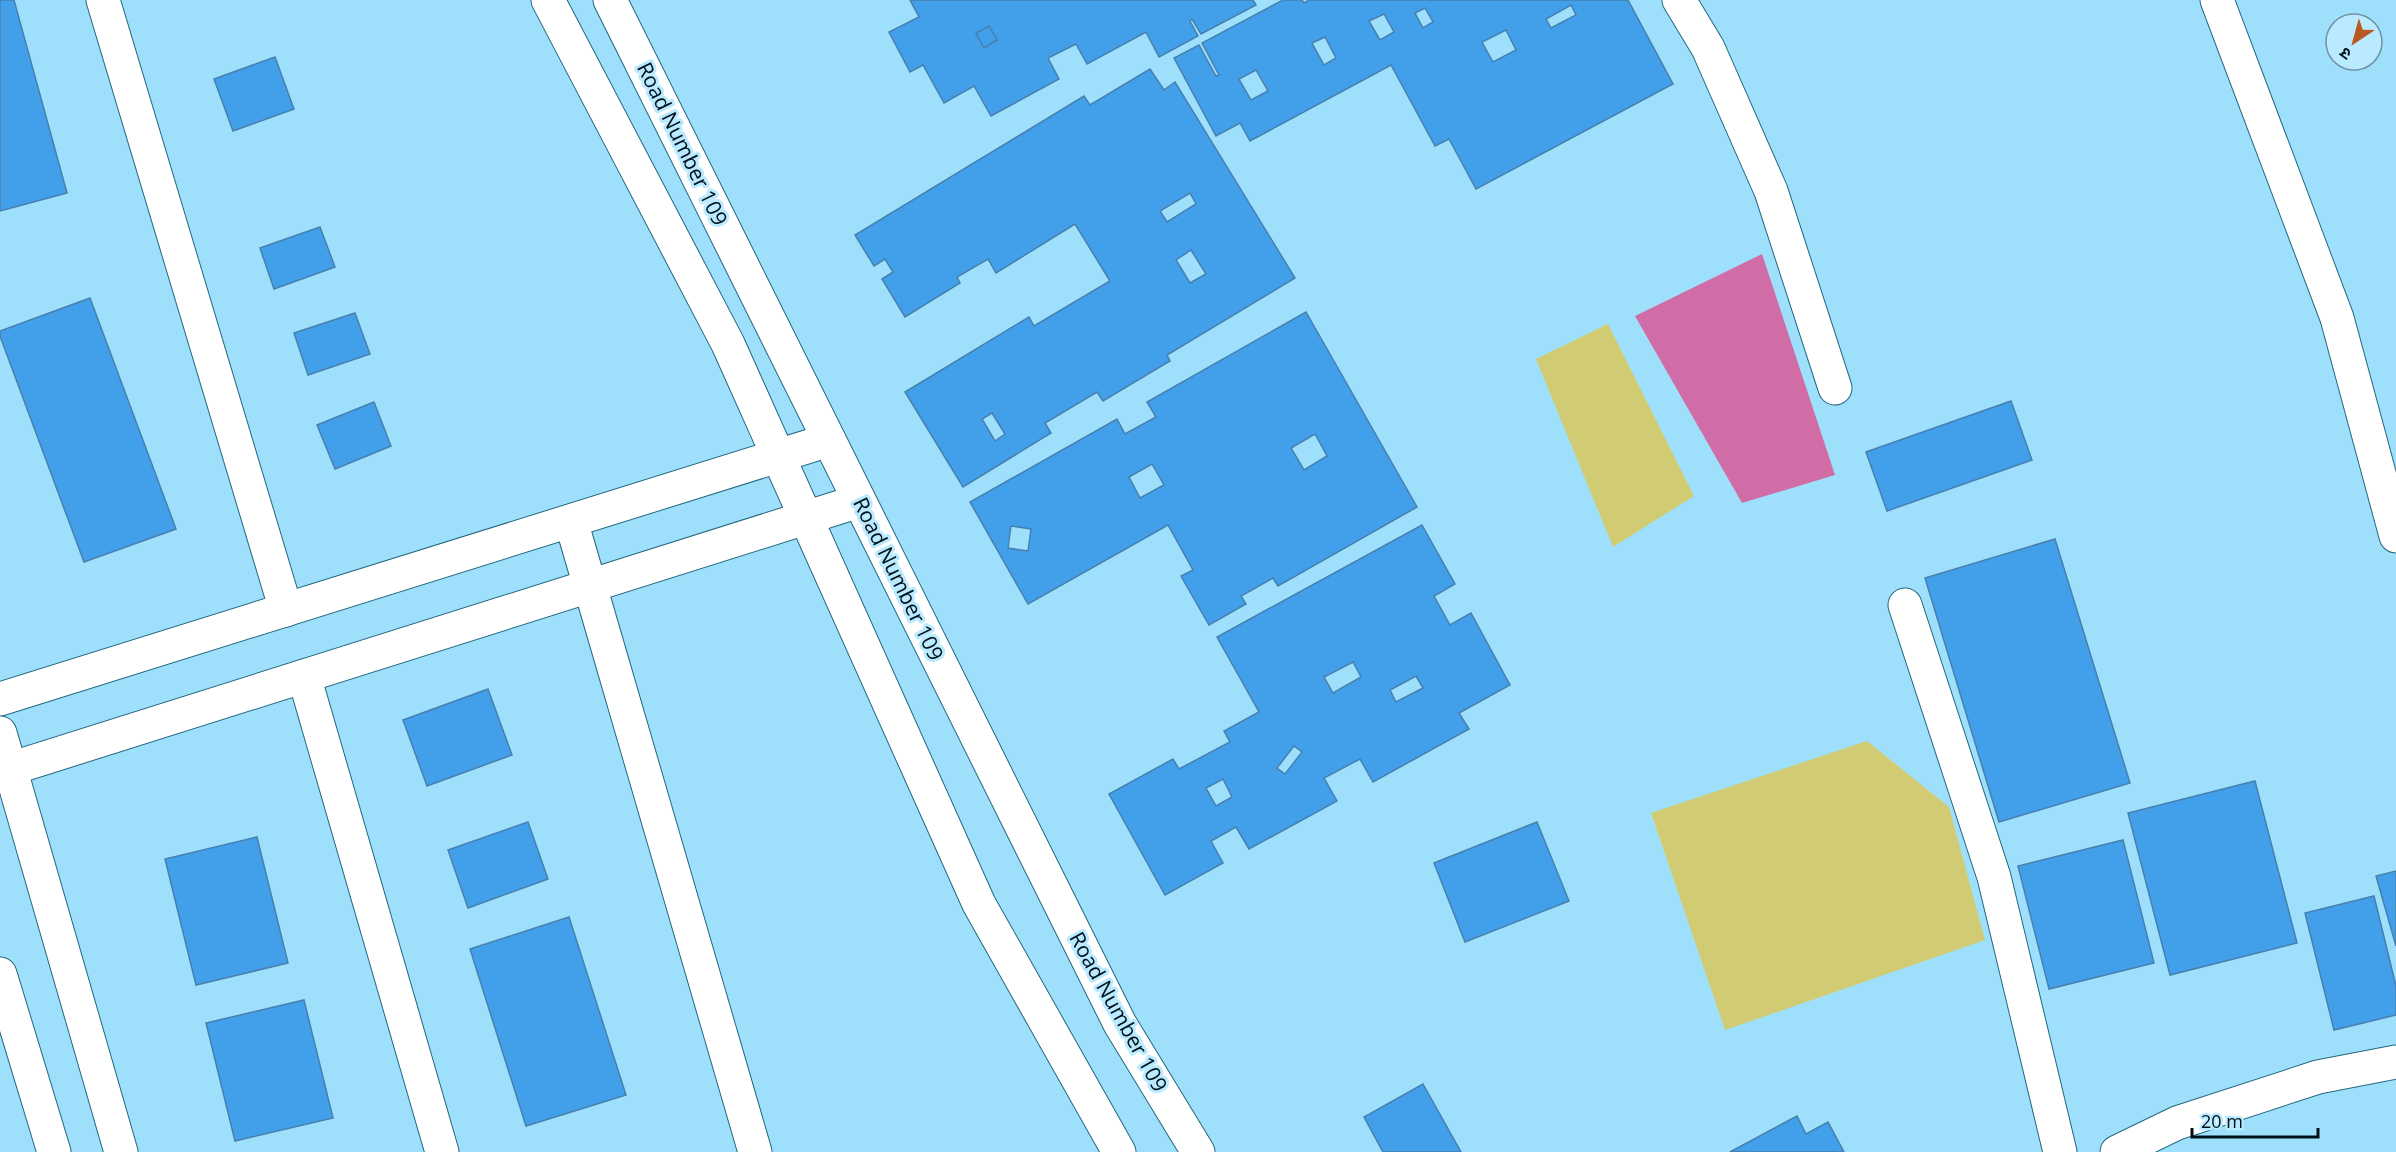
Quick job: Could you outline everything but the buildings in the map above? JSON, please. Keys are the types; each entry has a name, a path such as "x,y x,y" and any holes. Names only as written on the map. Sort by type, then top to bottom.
{"street":[{"path":"103,0 286,610"},
{"path":"548,0 728,344 979,904 1119,1152"},
{"name":"Road Number 109","path":"610,0 1120,1024 1198,1152"},
{"path":"1679,0 1708,48 1771,191 1834,388"},
{"path":"2217,0 2337,318 2396,536"},
{"path":"0,699 829,440"},
{"path":"5,771 859,501"},
{"path":"571,521 755,1152"},
{"path":"1905,605 1994,877 2060,1152"},
{"path":"304,676 442,1152"},
{"path":"0,733 5,771 121,1152"},
{"path":"0,974 54,1152"},
{"path":"2117,1152 2177,1123 2318,1077 2396,1062"}],"shaded area":[{"path":"1762,254 1835,475 1742,503 1635,316"},
{"path":"1608,324 1694,496 1613,547 1536,359"},
{"path":"1867,741 1949,807 1985,940 1725,1030 1651,813"}]}
